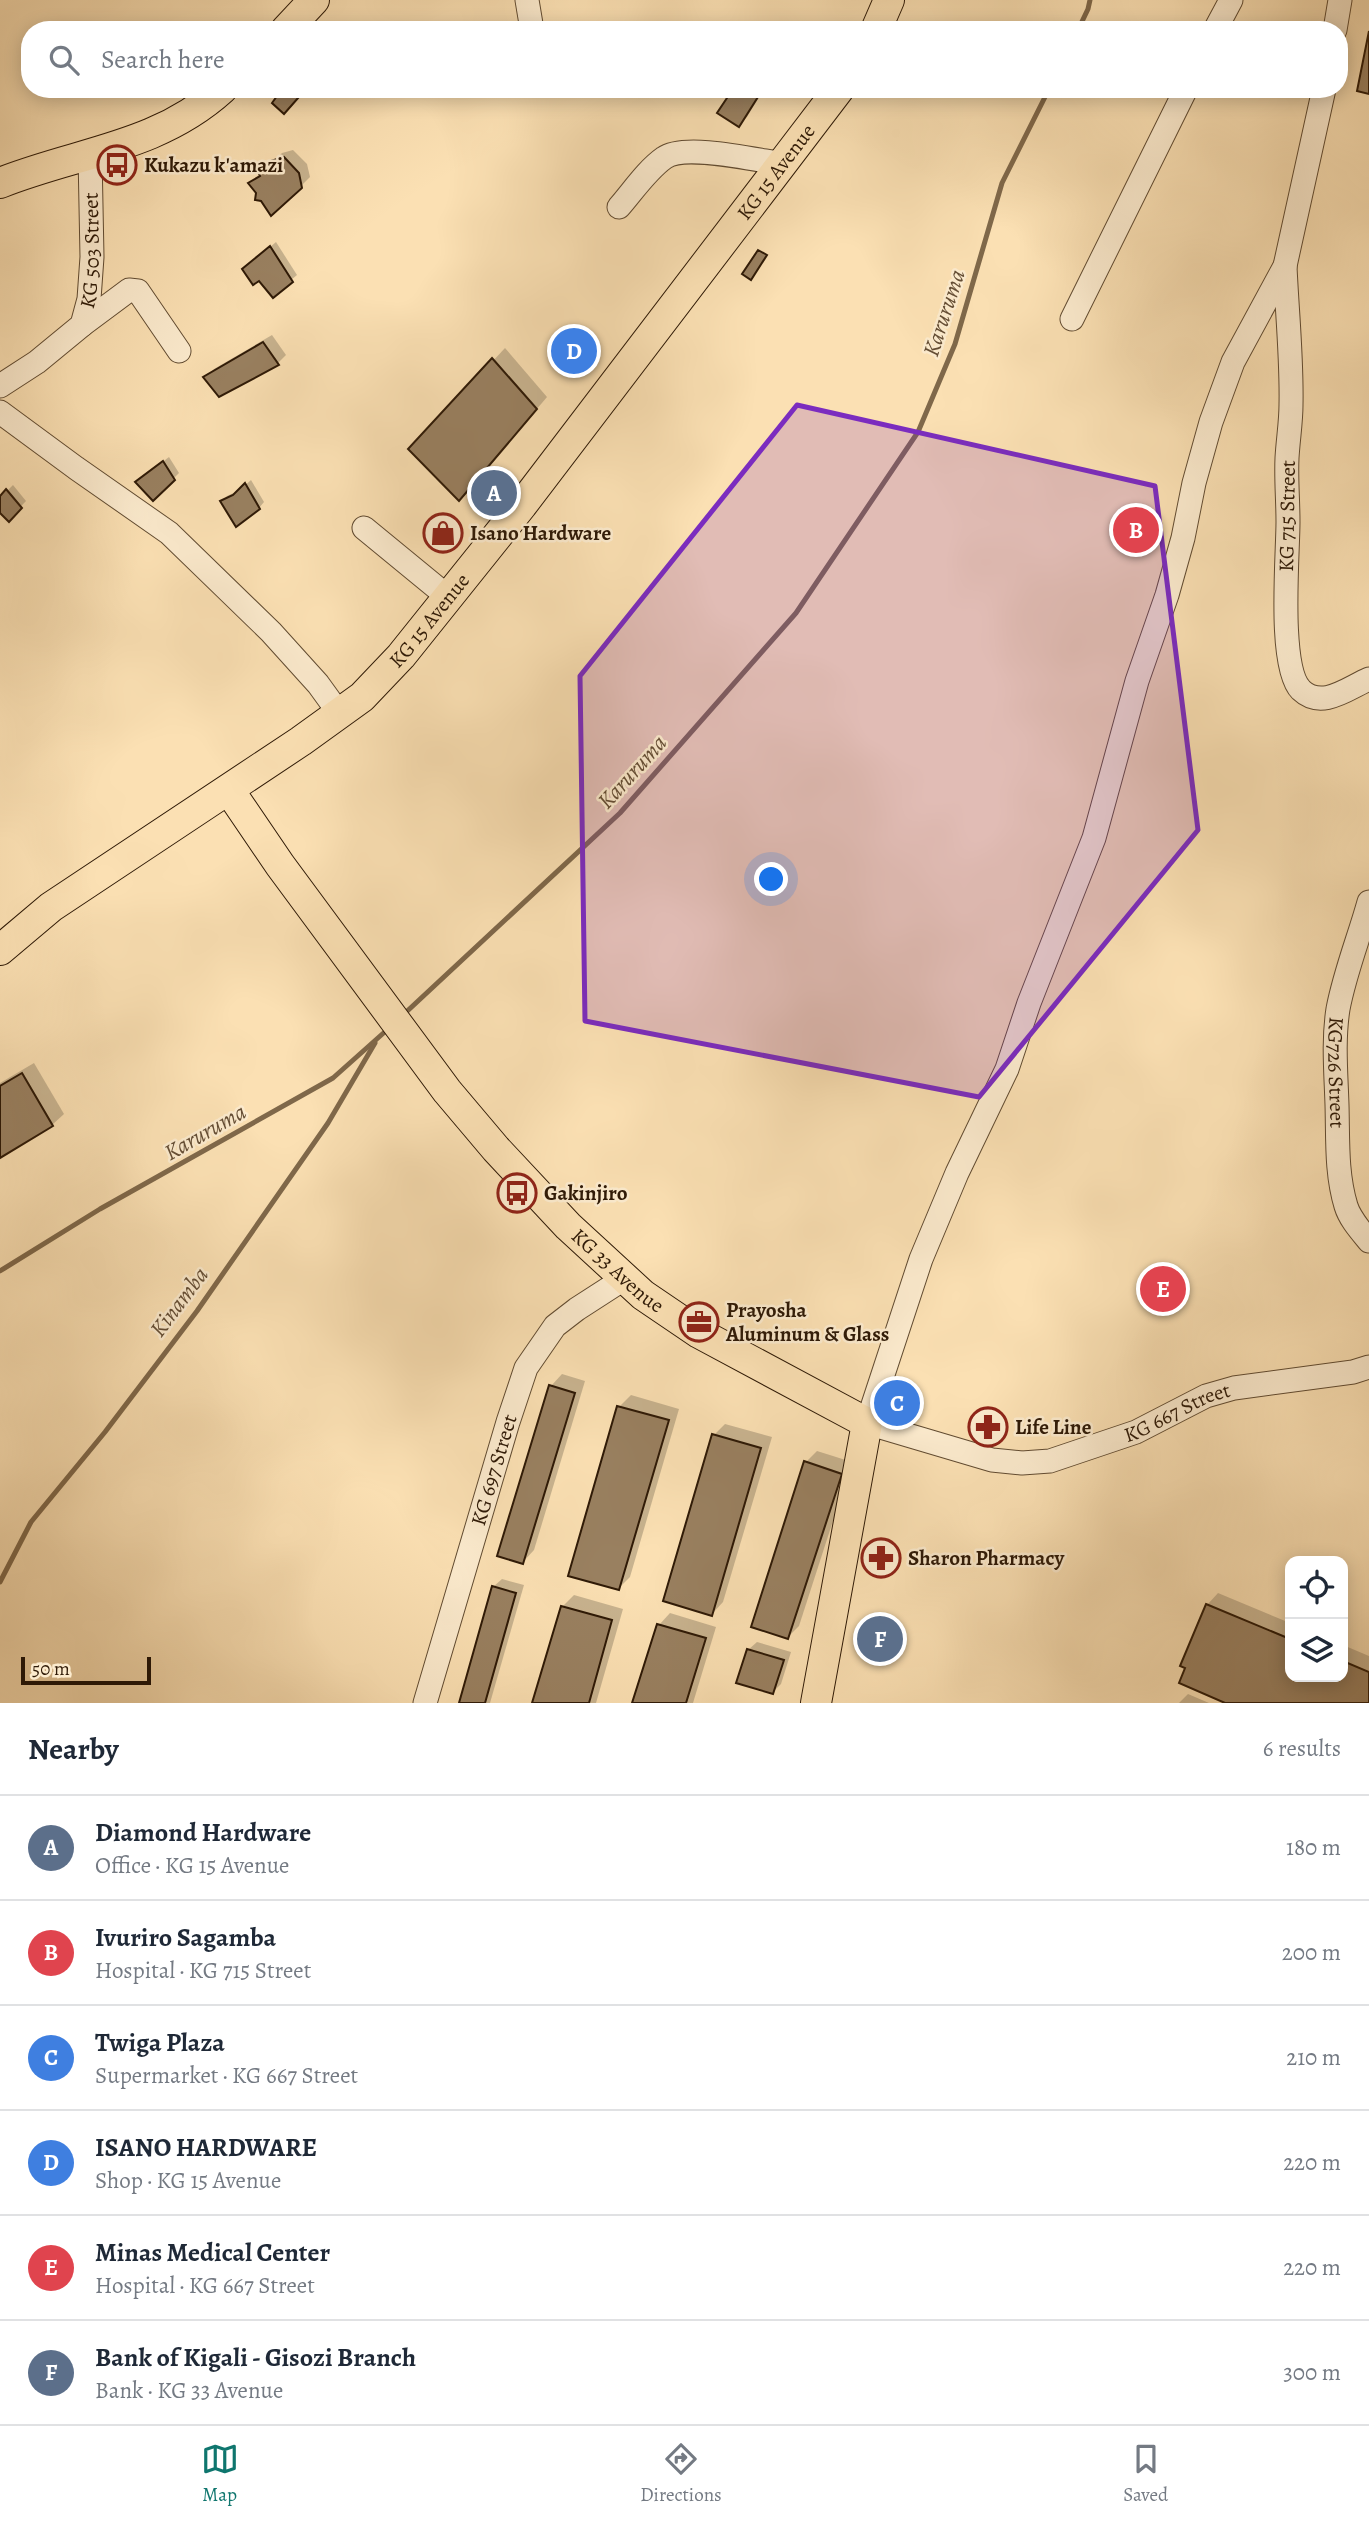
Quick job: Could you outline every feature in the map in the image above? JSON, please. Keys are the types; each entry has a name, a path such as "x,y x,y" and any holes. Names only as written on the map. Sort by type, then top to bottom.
{"main road":[{"path":"294,21 314,0"},
{"path":"880,21 888,0"},
{"path":"0,183 133,142 167,127 209,98"},
{"name":"KG 15 Avenue","path":"0,950 51,908 229,790 362,697 401,656 522,505 832,98"},
{"name":"KG 33 Avenue","path":"229,790 280,865 447,1091 542,1200 643,1295 699,1333 867,1423"},
{"path":"810,1701 867,1423"}],"street":[{"path":"527,0 530,21"},
{"path":"1220,21 1231,0"},
{"path":"1336,21 1340,0"},
{"path":"1072,319 1182,98"},
{"path":"867,1423 921,1259 957,1174 1007,1069 1029,1003 1094,838 1137,681 1167,595 1211,422 1233,362 1285,266 1322,98"},
{"path":"619,207 662,159 673,152 690,151 783,164"},
{"name":"KG 503 Street","path":"0,386 37,362 82,325 89,299 92,257 90,155"},
{"name":"KG 715 Street","path":"1285,266 1291,405 1287,460 1285,600 1289,656 1301,689 1316,698 1334,697 1369,679"},
{"path":"82,325 128,290 138,291 179,351"},
{"path":"0,412 169,533 279,640 318,684 339,713"},
{"path":"364,528 448,597"},
{"name":"KG726 Street","path":"1369,902 1352,951 1342,992 1334,1062 1337,1149 1346,1207 1369,1241"},
{"name":"KG 697 Street","path":"425,1703 508,1422 527,1368 555,1326 576,1309 625,1278"},
{"name":"KG 667 Street","path":"867,1423 992,1460 1022,1463 1050,1461 1136,1432 1206,1396 1234,1388 1353,1372 1369,1367"}],"highlighted area":[{"path":"797,405 1155,486 1198,830 979,1097 585,1021 580,676"}],"building":[{"path":"1369,31 1369,94 1357,91"},
{"path":"276,98 298,98 284,114 272,103"},
{"path":"727,98 757,98 739,127 717,113"},
{"path":"284,157 299,173 302,188 271,216 261,201 255,200 256,193 248,183 260,176 258,171 271,161"},
{"path":"270,246 293,282 273,298 259,281 253,285 242,269"},
{"path":"758,250 767,255 751,280 742,274"},
{"path":"263,342 279,365 219,397 203,377"},
{"path":"492,358 537,409 459,501 408,449"},
{"path":"163,461 175,480 153,501 135,482"},
{"path":"245,483 260,509 236,527 220,501 233,495"},
{"path":"6,489 22,508 9,522 0,513 0,496"},
{"path":"22,1073 53,1126 0,1158 0,1086"},
{"path":"549,1385 575,1393 523,1564 497,1556"},
{"path":"617,1406 669,1420 619,1590 568,1576"},
{"path":"712,1434 761,1448 712,1616 663,1601"},
{"path":"804,1461 842,1474 788,1639 751,1627"},
{"path":"492,1586 516,1593 485,1703 459,1703"},
{"path":"1206,1604 1285,1637 1285,1682 1348,1682 1348,1663 1369,1672 1369,1703 1225,1703 1179,1683 1185,1668 1180,1666"},
{"path":"561,1606 612,1620 589,1703 532,1703"},
{"path":"657,1624 706,1638 686,1703 632,1703"},
{"path":"747,1649 784,1660 773,1694 736,1683"}],"waterway":[{"name":"Karuruma","path":"1082,21 1090,0"},
{"name":"Karuruma","path":"403,1015 620,813 796,613 918,432 955,344 1002,183 1044,98"},
{"name":"Karuruma","path":"0,1271 100,1209 333,1078 388,1029"},
{"name":"Kinamba","path":"0,1582 31,1522 105,1432 197,1311 328,1123 375,1043"}],"place":[{"name":"Kukazu k'amazi","path":"117,165"},
{"name":"ISANO HARDWARE","path":"574,351"},
{"name":"Diamond Hardware","path":"494,493"},
{"name":"Ivuriro Sagamba","path":"1136,530"},
{"name":"Isano Hardware","path":"443,533"},
{"name":"Gakinjiro","path":"517,1193"},
{"name":"Minas Medical Center","path":"1163,1289"},
{"name":"Prayosha Aluminum & Glass","path":"699,1322"},
{"name":"Twiga Plaza","path":"897,1403"},
{"name":"Life Line","path":"988,1427"},
{"name":"Sharon Pharmacy","path":"881,1558"},
{"name":"Bank of Kigali - Gisozi Branch","path":"880,1639"}]}
